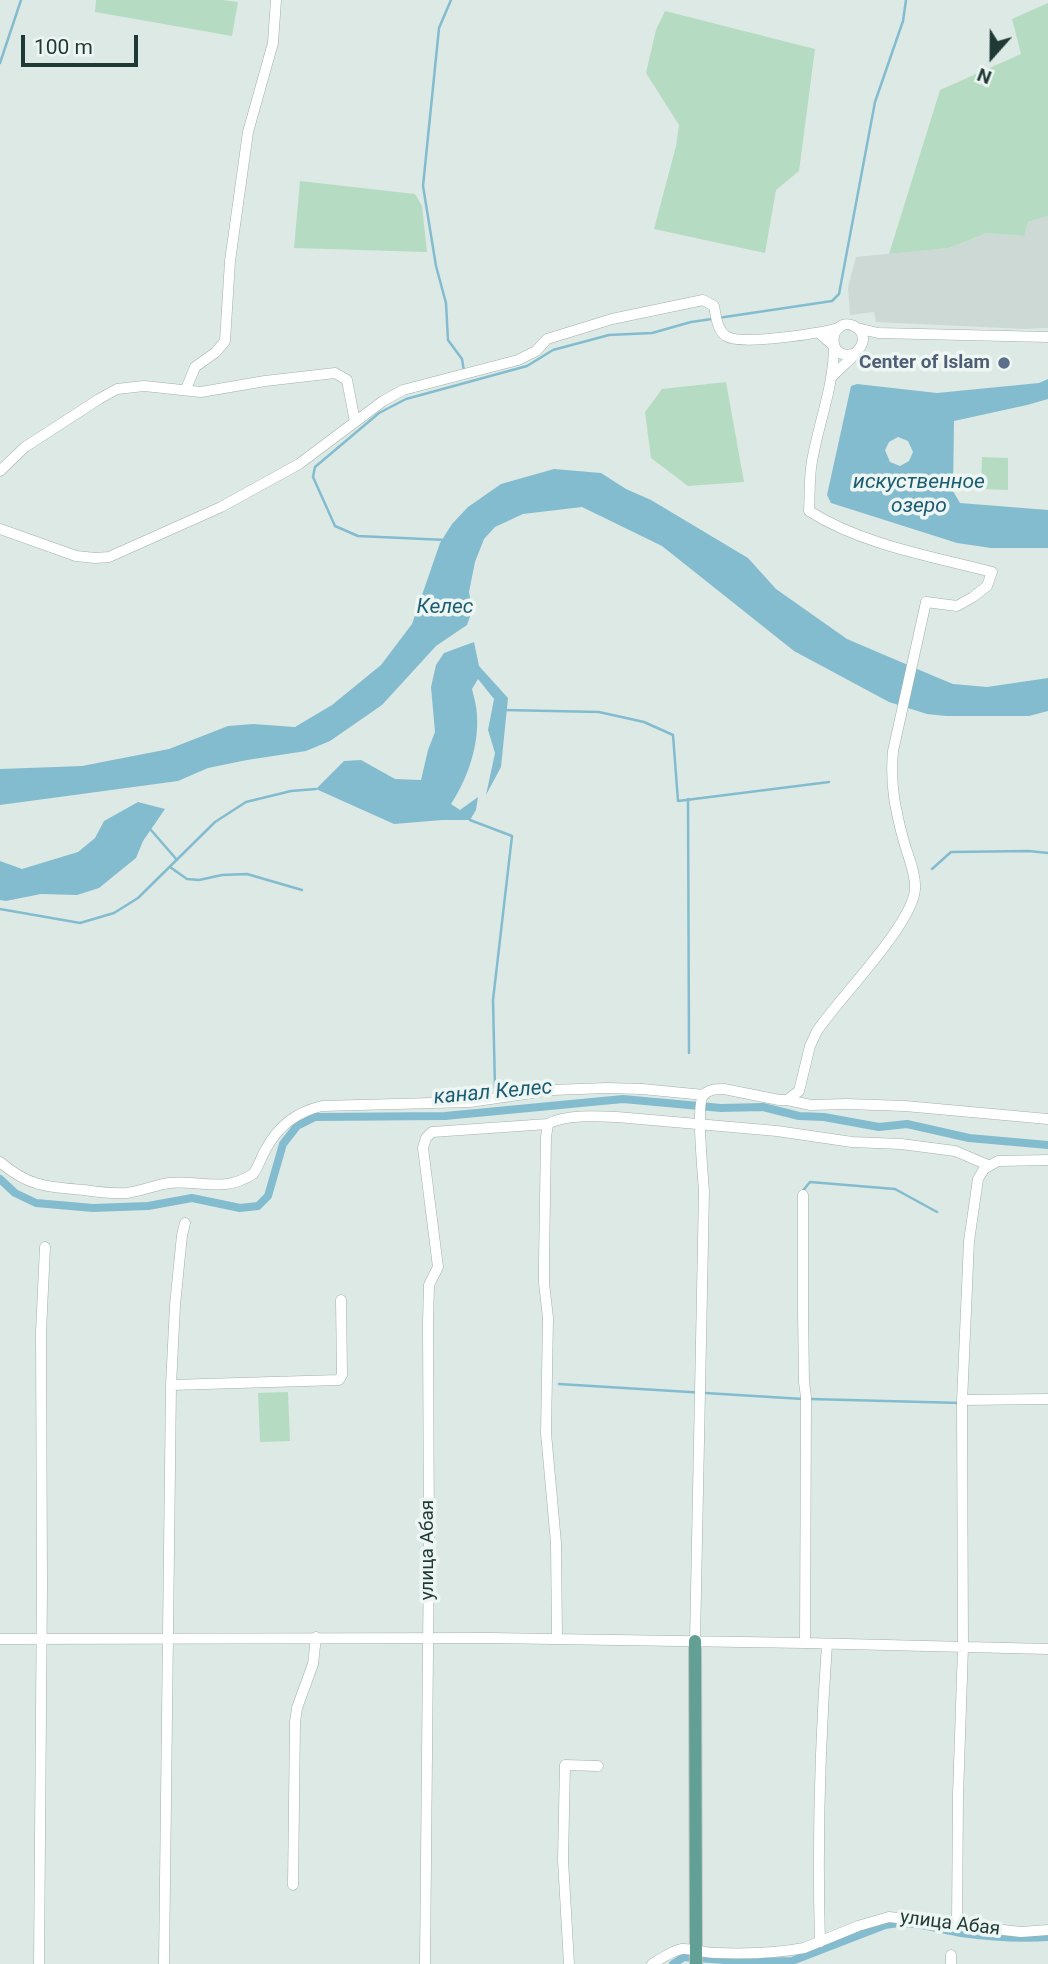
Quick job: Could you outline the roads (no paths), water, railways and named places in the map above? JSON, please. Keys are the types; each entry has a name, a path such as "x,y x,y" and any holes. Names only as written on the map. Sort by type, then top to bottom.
{"main road":[{"path":"695,1641 696,1958"}],"street":[{"path":"186,389 195,367 216,352 225,341 230,261 248,132 273,43 276,0"},
{"path":"0,529 76,556 109,557 221,507 299,464 383,401 403,390 518,360 536,351 547,339 612,319 703,300 714,306 720,329 726,337 739,341 819,333 848,325 878,333 1048,337"},
{"path":"787,1100 799,1091 810,1046 817,1031 882,949 912,901 914,879 891,777 893,751 926,602 957,606 987,586 992,572 852,533 809,511 812,460 832,378 834,336 839,328"},
{"path":"819,333 846,355 858,351 863,340 857,328"},
{"path":"832,378 878,333"},
{"path":"0,471 25,447 117,389 144,386 201,392 335,373 347,380 355,422"},
{"path":"0,1162 18,1175 47,1187 126,1193 169,1183 218,1185 248,1178 253,1174 275,1133 283,1125 304,1111 322,1106 470,1102 552,1090 607,1088 642,1089 702,1098"},
{"path":"695,1641 704,1192 699,1120 702,1098 710,1090 724,1089 811,1105 905,1106 1048,1119"},
{"path":"557,1639 556,1543 546,1433 548,1318 544,1261 548,1124 554,1120 591,1116 693,1122 699,1120 852,1142 901,1144 955,1151 988,1165"},
{"name":"улица Абая","path":"425,1964 429,1285 438,1267 423,1148 425,1140 432,1132 548,1124"},
{"path":"957,1926 963,1647 962,1404 970,1241 978,1178 988,1165 998,1161 1048,1160"},
{"path":"803,1195 805,1643"},
{"path":"163,1964 171,1385 181,1235 185,1223"},
{"path":"39,1964 41,1344 45,1247"},
{"path":"171,1385 340,1380 341,1300"},
{"path":"962,1404 1048,1399"},
{"path":"293,1885 295,1722 297,1707 313,1664 316,1637"},
{"path":"0,1639 427,1637 1048,1649"},
{"path":"820,1942 821,1723 827,1644"},
{"path":"569,1964 564,1860 565,1765 598,1766"},
{"name":"улица Абая","path":"652,1964 675,1951 688,1949 696,1958 776,1953 804,1948 858,1926 889,1917 1021,1932 1048,1930"}],"water":[{"name":"искуственное озеро","path":"1048,379 1048,399 954,421 953,491 960,503 1048,510 1048,548 991,548 957,543 831,503 827,495 851,386 857,384 937,393 1039,383","holes":["898,437 908,441 913,452 909,461 900,466 890,462 885,450 889,442"]},
{"name":"Келес","path":"554,469 601,473 626,489 651,500 748,558 776,589 847,639 936,677 953,684 987,687 1048,678 1048,711 1029,716 946,716 927,714 889,702 794,651 662,546 582,507 523,514 495,527 484,539 475,562 469,592 472,611 467,625 436,646 382,705 330,741 306,751 208,768 178,781 0,805 0,769 82,766 169,749 228,726 253,724 295,727 332,705 381,665 412,624 440,543 452,524 468,507 501,484"},
{"path":"474,642 479,666 508,698 501,767 486,795 495,753 488,730 494,699 478,679 472,689 477,713 474,751 467,774 451,804 460,810 478,797 476,810 470,820 394,824 316,789 344,761 361,760 395,779 421,780 435,732 431,687 436,665 444,653"},
{"path":"138,802 165,809 143,841 136,858 99,888 77,895 41,894 0,900 0,861 22,869 78,852 95,838 104,821"}],"waterway":[{"path":"0,63 21,0"},
{"path":"451,0 439,28 423,186 436,266 446,303 448,340 462,359 464,371"},
{"path":"718,318 832,301 839,294 875,102 903,21 906,0"},
{"path":"446,540 358,536 335,526 313,477 315,467 379,413 406,399 527,366 553,350 609,335 652,333 712,319"},
{"path":"504,710 599,712 644,722 673,735 678,801 829,782"},
{"path":"0,909 80,923 114,913 138,898 215,822 246,802 291,791 316,789"},
{"path":"688,799 689,1053"},
{"path":"470,820 512,836 493,1000 495,1088"},
{"path":"151,830 177,860"},
{"path":"932,869 951,852 1048,853"},
{"path":"170,867 187,879 247,874 302,890"},
{"name":"канал Келес","path":"0,1179 15,1193 36,1203 93,1208 148,1206 192,1198 240,1208 258,1206 268,1196 283,1144 297,1126 315,1117 445,1116 623,1099 721,1108 763,1107 799,1116 824,1117 879,1127 907,1124 969,1138 1048,1145"},
{"path":"801,1193 810,1182 895,1189 937,1212"},
{"path":"559,1384 803,1399"},
{"path":"810,1399 961,1403"},
{"path":"673,1964 684,1957 752,1962 792,1961 894,1923 983,1936 1048,1937"}],"place":[{"name":"Center of Islam","path":"1004,363"}]}
